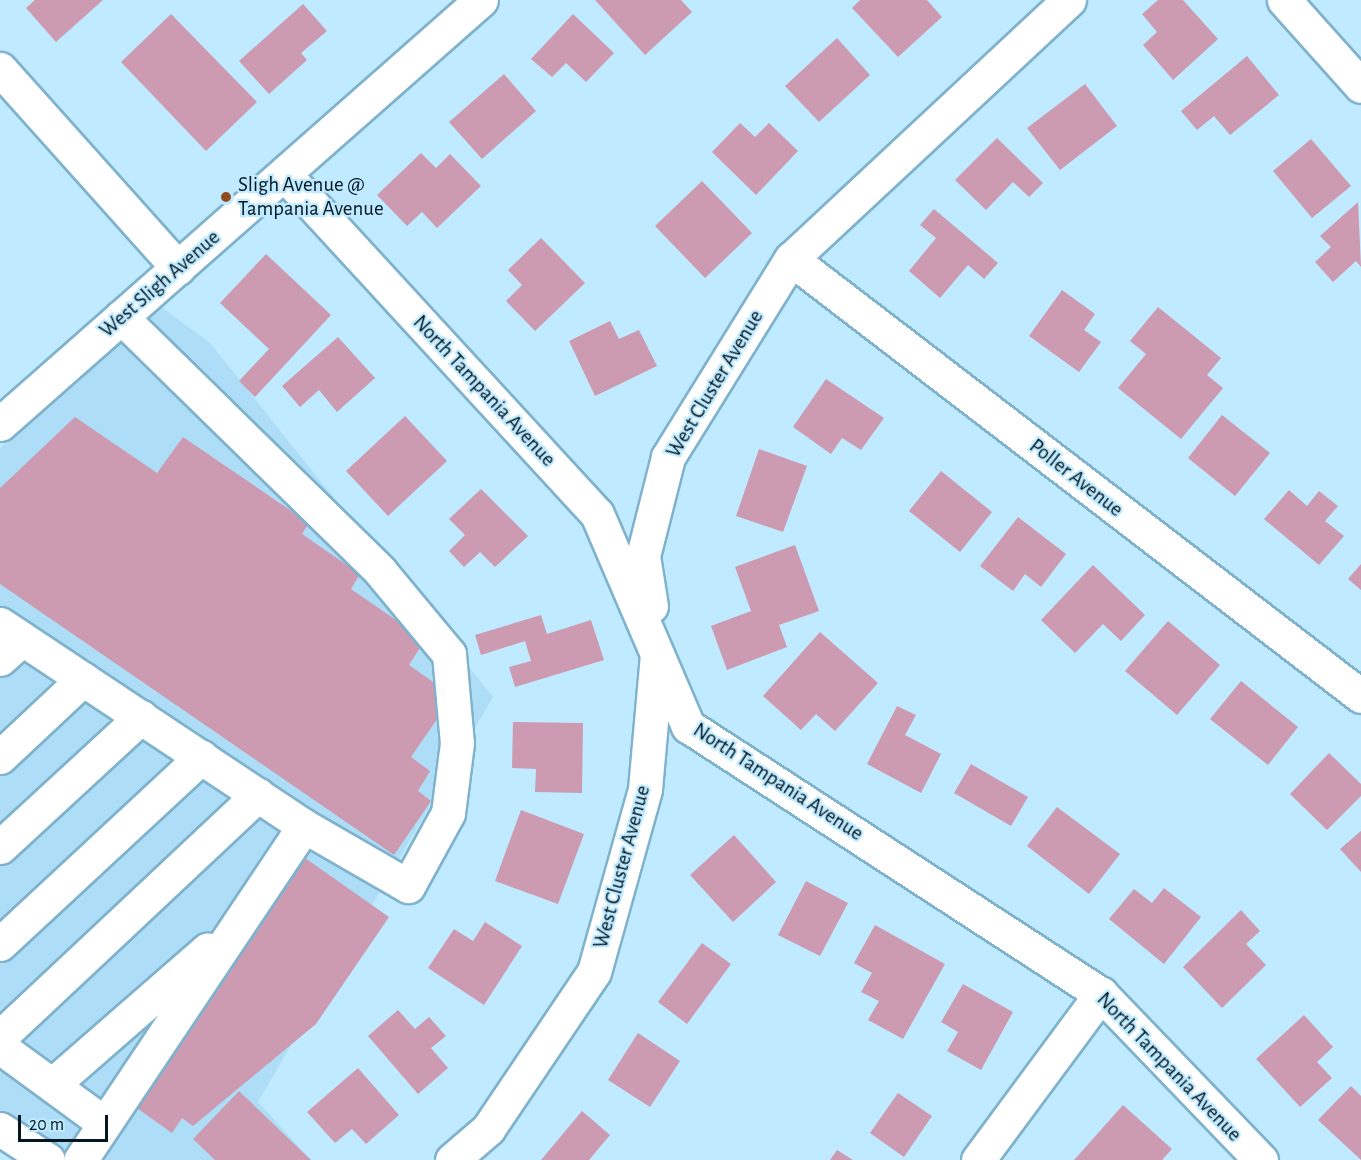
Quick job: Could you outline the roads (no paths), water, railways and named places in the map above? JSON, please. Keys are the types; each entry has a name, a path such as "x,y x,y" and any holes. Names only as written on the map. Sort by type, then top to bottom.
{"street":[{"name":"West Sligh Avenue","path":"0,424 286,176 481,0"},
{"name":"West Cluster Avenue","path":"452,1160 488,1129 594,972 645,789 657,647 643,556 668,457 791,259 1069,0"},
{"path":"1284,0 1361,86"},
{"path":"0,69 178,268"},
{"name":"North Tampania Avenue","path":"286,176 597,514 657,647 688,726 1101,994 1261,1160"},
{"name":"Poller Avenue","path":"791,259 1361,696"},
{"path":"7,641 83,679 304,826 408,886 448,813 457,743 449,654 381,571 121,317"},
{"path":"0,758 83,679"},
{"path":"0,847 141,717"},
{"path":"0,944 201,758"},
{"path":"0,1036 258,795"},
{"path":"80,1160 304,826"},
{"path":"52,1085 241,921"},
{"path":"978,1160 1101,994"},
{"path":"0,1047 104,1123"},
{"path":"0,1129 36,1157"}],"place":[{"name":"Sligh Avenue @ Tampania Avenue","path":"226,197"}]}
